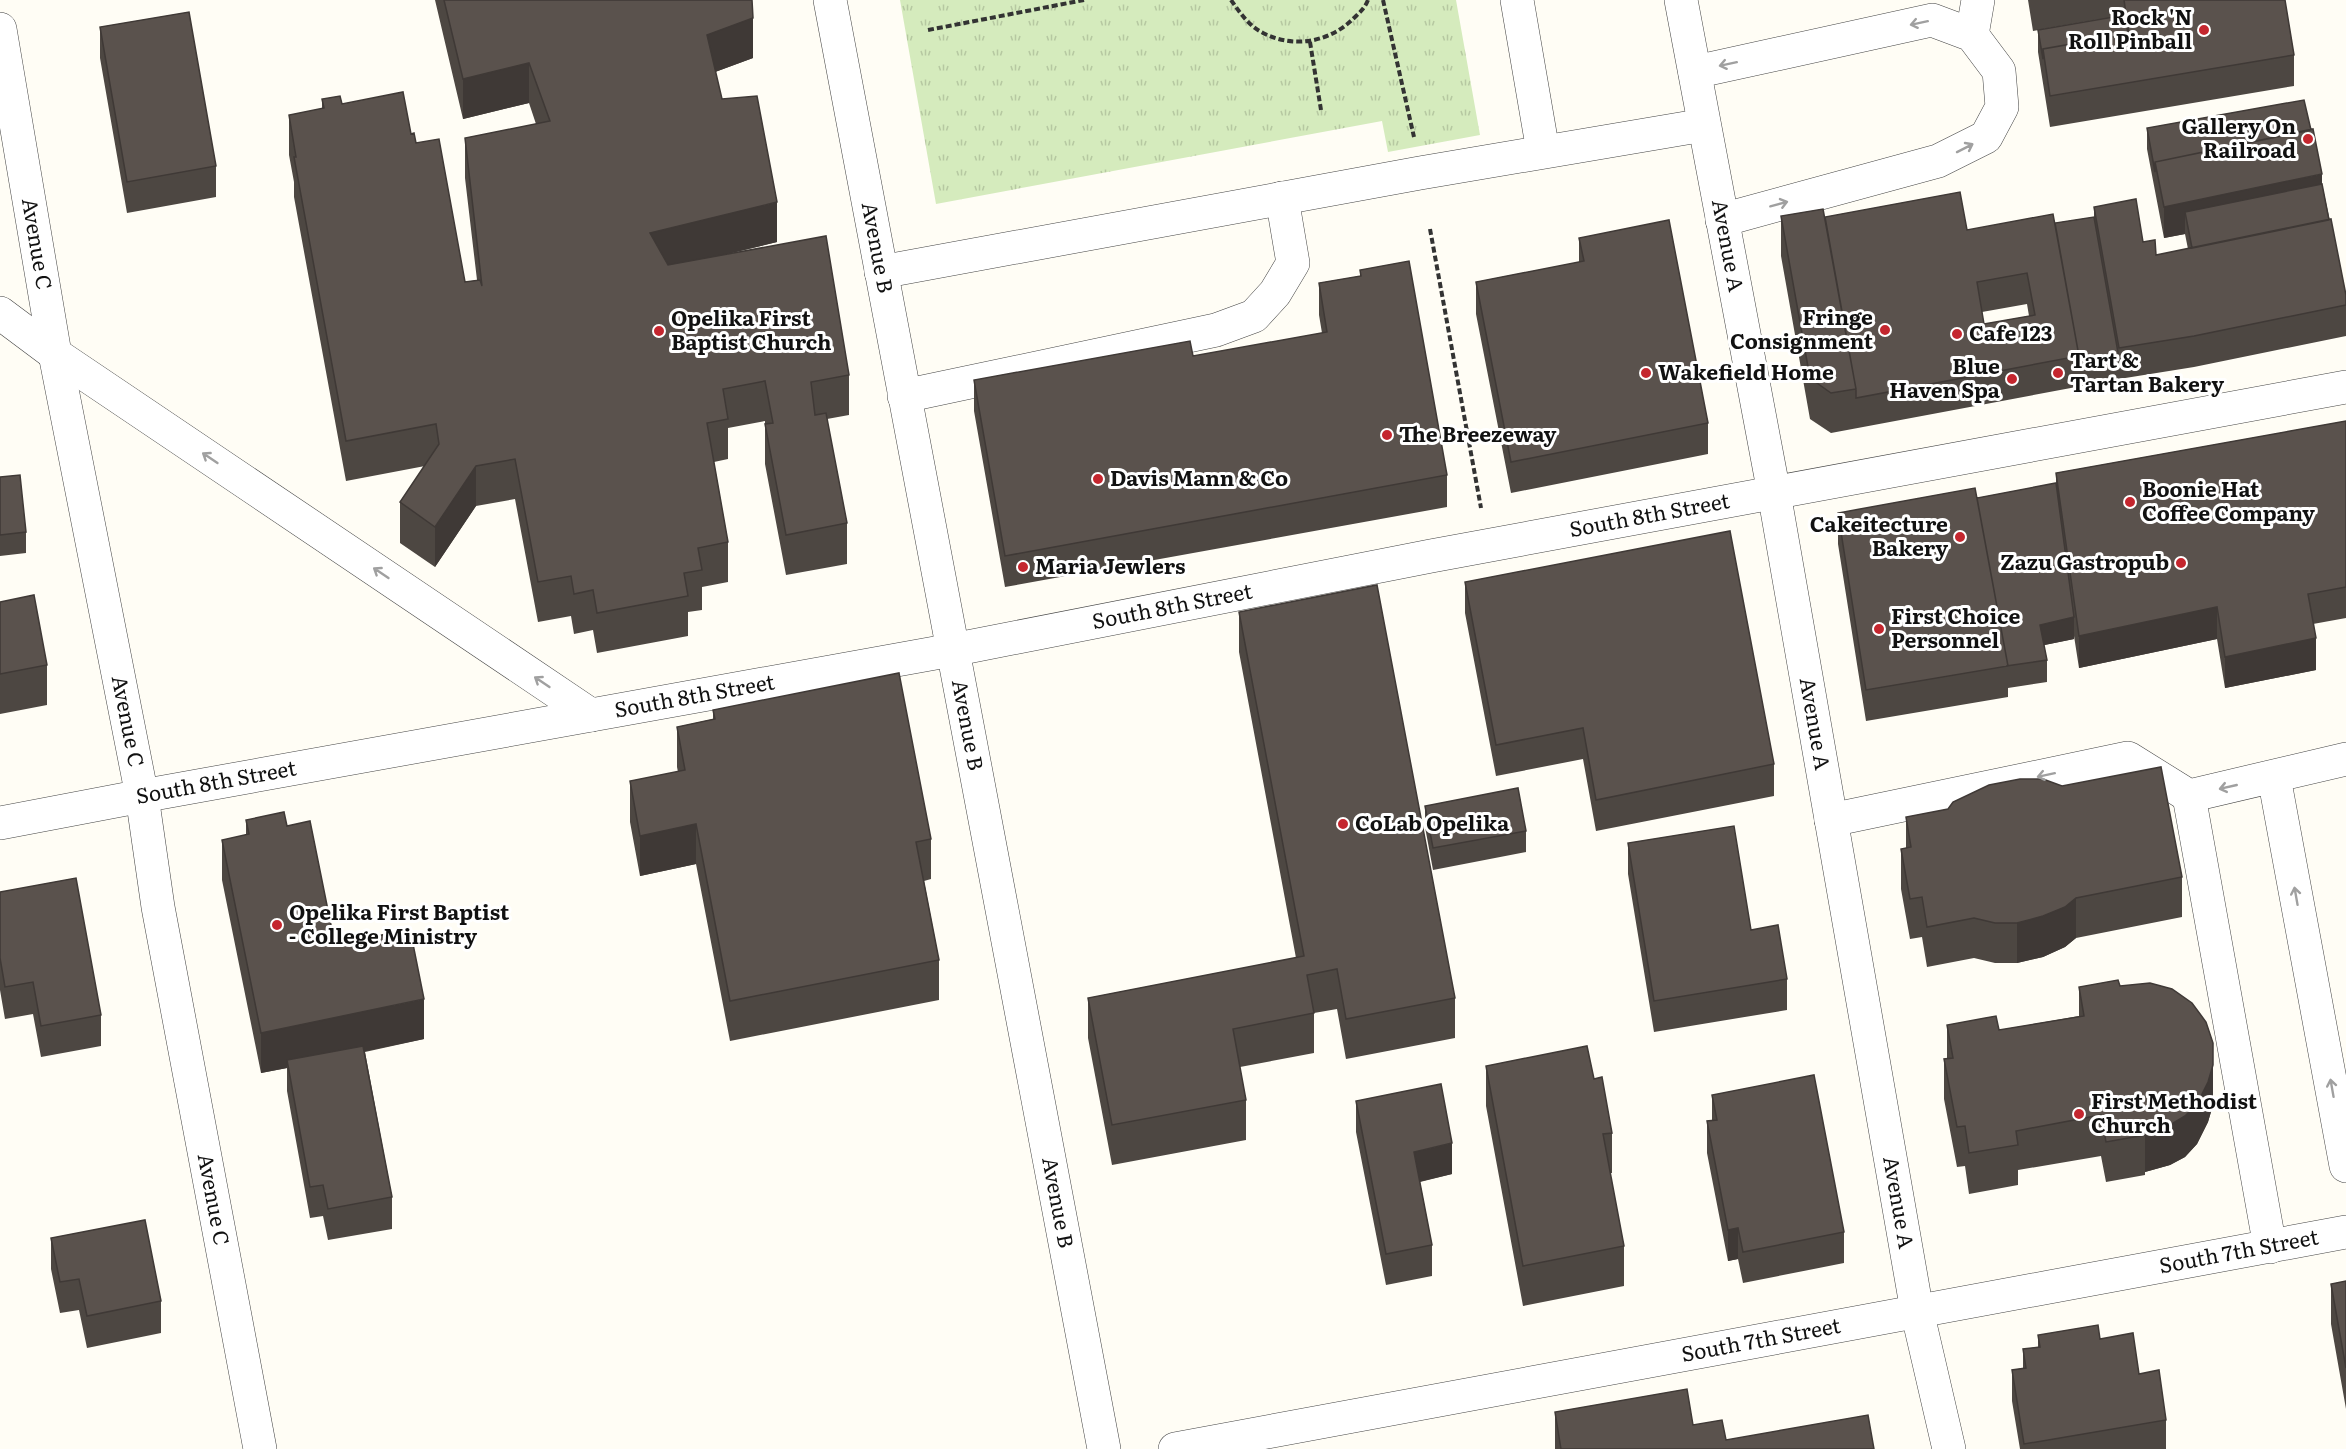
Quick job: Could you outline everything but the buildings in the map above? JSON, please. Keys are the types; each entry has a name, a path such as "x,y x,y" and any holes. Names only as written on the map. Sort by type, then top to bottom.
{"street":[{"name":"Avenue B","path":"830,0 1104,1449"},
{"path":"1517,0 1543,152"},
{"name":"Avenue A","path":"1681,0 1773,493 1917,1311 1948,1449"},
{"path":"1972,35 1978,0"},
{"path":"1695,72 1932,20 1972,35 1999,71 2002,107 1986,137 1938,161 1722,220"},
{"name":"Avenue C","path":"0,29 55,354 142,796 158,907 260,1449"},
{"path":"881,272 1282,198 1704,125"},
{"path":"904,396 1215,330 1254,316 1275,293 1293,264 1282,198"},
{"path":"0,313 55,354 591,715"},
{"name":"South 8th Street","path":"0,824 142,796 952,650 1431,556 2346,387"},
{"path":"1831,820 2128,758 2189,796 2346,759"},
{"path":"2274,777 2346,1166"},
{"path":"2189,796 2270,1247"},
{"name":"South 7th Street","path":"1175,1449 2346,1232"}],"path":[{"path":"928,30 1084,0"},
{"path":"1231,0 1243,18 1262,33 1286,41 1310,42 1342,30 1365,7 1368,0"},
{"path":"1383,0 1416,147"},
{"path":"1310,42 1321,110"},
{"path":"1430,229 1481,510"}],"green space":[{"path":"900,0 1456,0 1480,135 1388,152 1382,121 936,204"}],"place":[{"name":"Rock 'N Roll Pinball","path":"2204,30"},
{"name":"Gallery On Railroad","path":"2308,139"},
{"name":"Fringe Consignment","path":"1885,330"},
{"name":"Opelika First Baptist Church","path":"659,331"},
{"name":"Cafe 123","path":"1957,334"},
{"name":"Wakefield Home","path":"1646,373"},
{"name":"Tart & Tartan Bakery","path":"2058,373"},
{"name":"Blue Haven Spa","path":"2012,379"},
{"name":"The Breezeway","path":"1387,435"},
{"name":"Davis Mann & Co","path":"1098,479"},
{"name":"Boonie Hat Coffee Company","path":"2130,502"},
{"name":"Cakeitecture Bakery","path":"1960,537"},
{"name":"Zazu Gastropub","path":"2181,563"},
{"name":"Maria Jewlers","path":"1023,567"},
{"name":"First Choice Personnel","path":"1879,629"},
{"name":"CoLab Opelika","path":"1343,824"},
{"name":"Opelika First Baptist - College Ministry","path":"277,925"},
{"name":"First Methodist Church","path":"2079,1114"}]}
